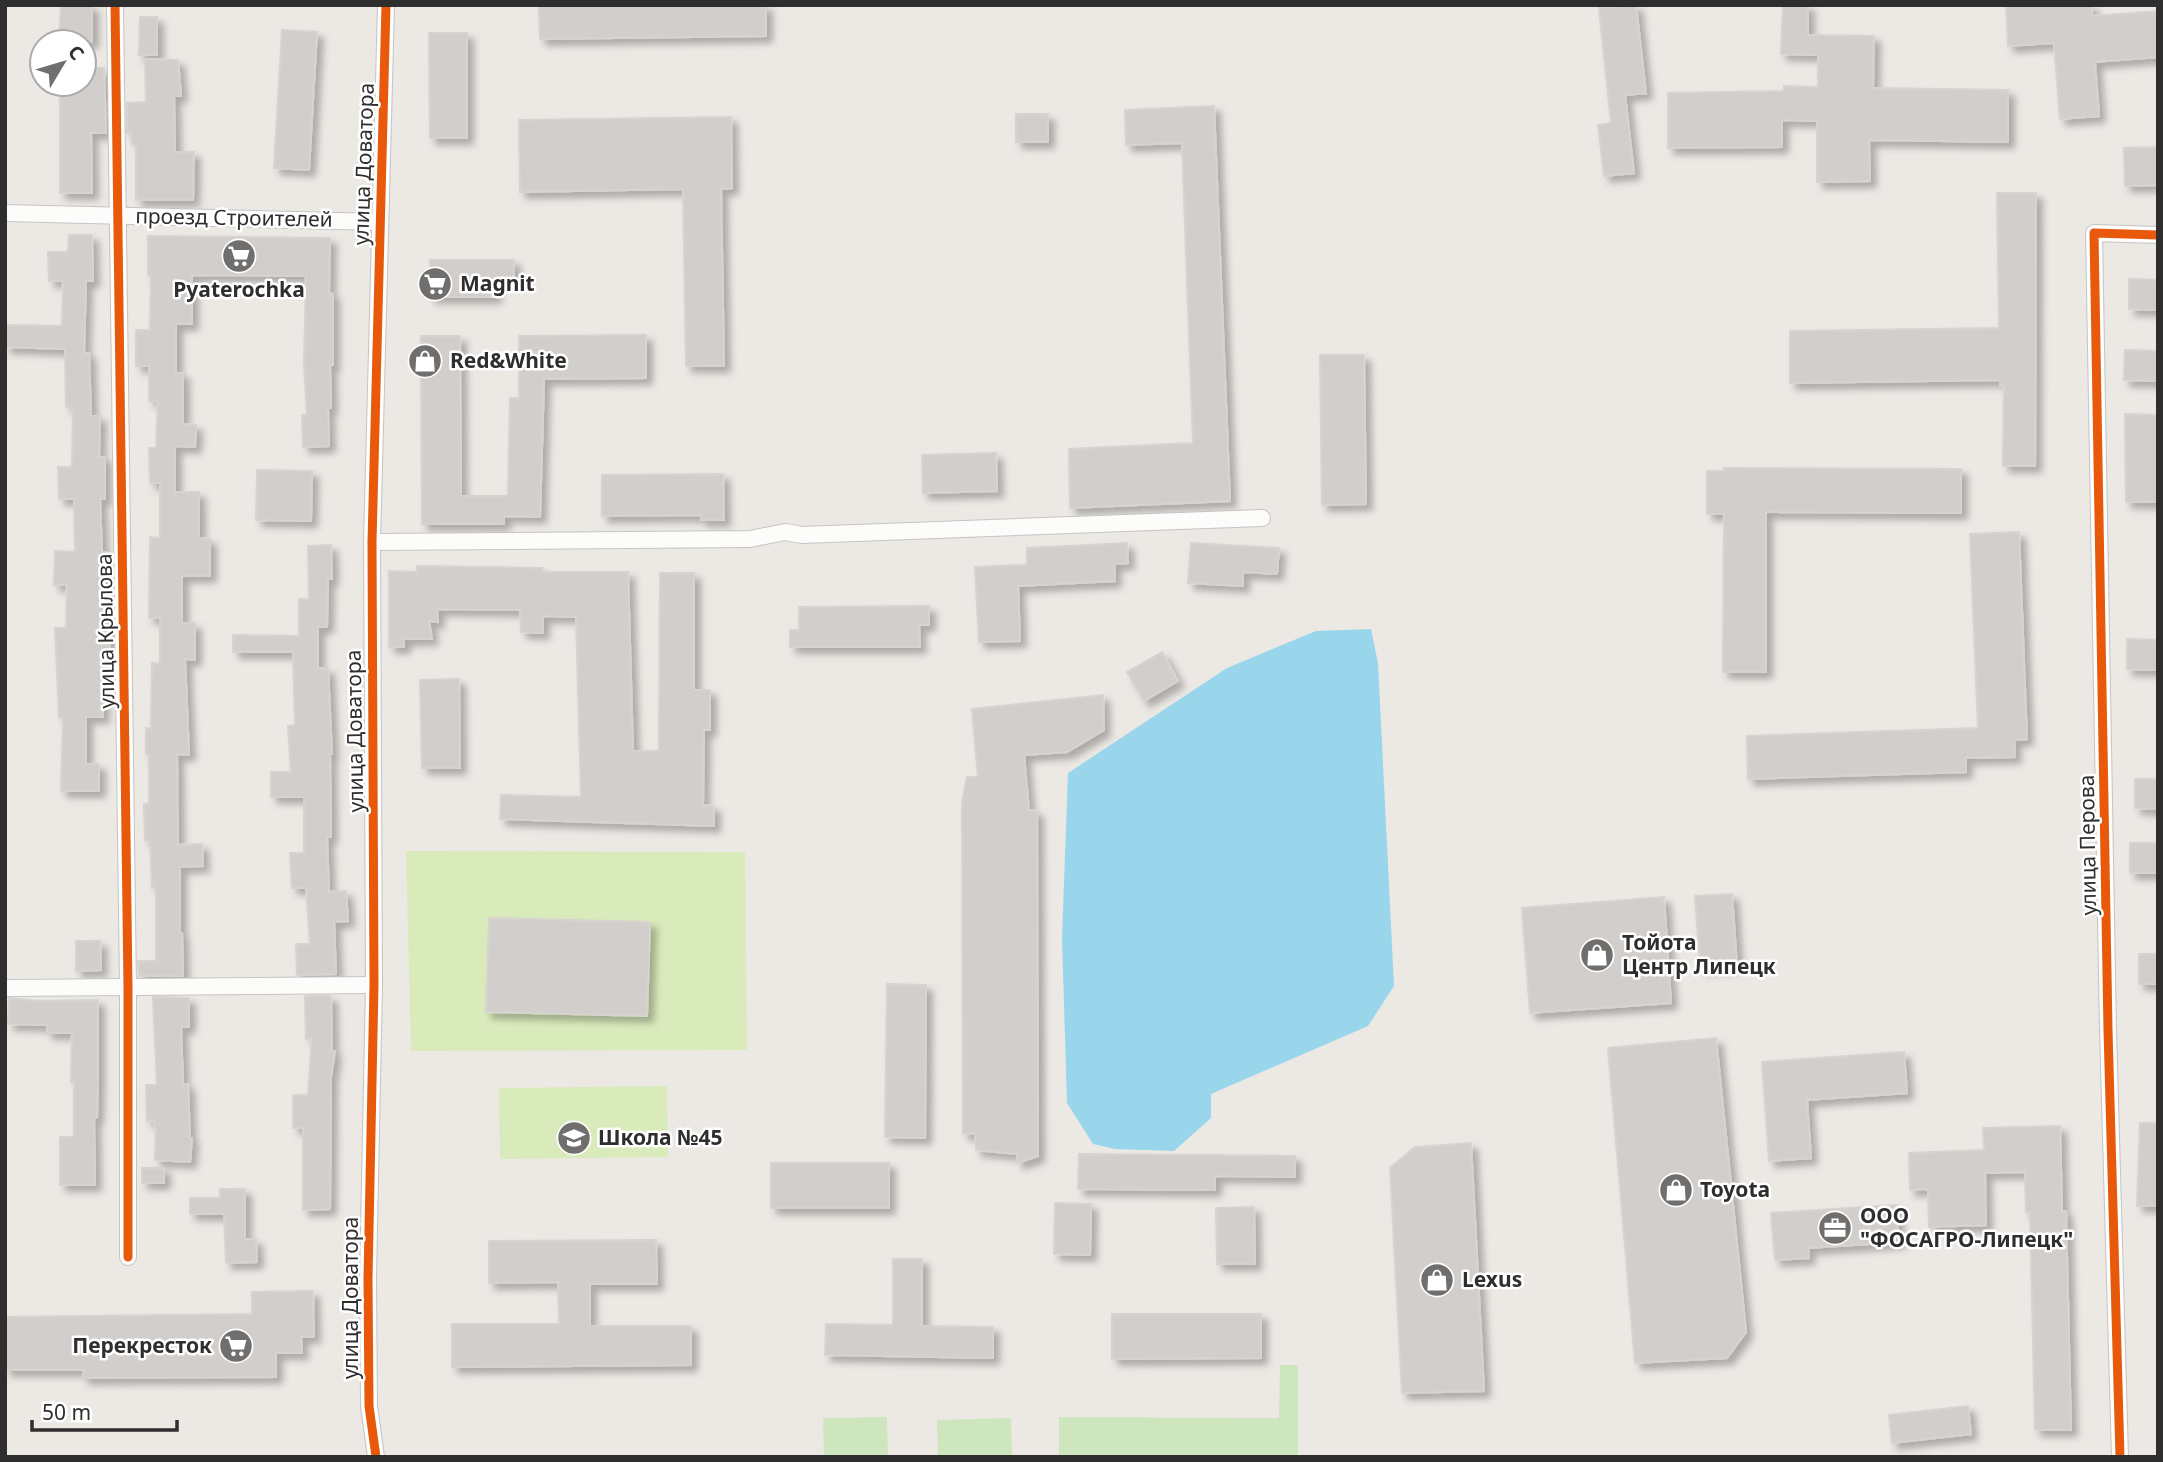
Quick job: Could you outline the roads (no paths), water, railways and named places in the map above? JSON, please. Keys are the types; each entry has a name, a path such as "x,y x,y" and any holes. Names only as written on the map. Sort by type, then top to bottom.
{"street":[{"name":"улица Крылова","path":"115,5 128,987 128,1257"},
{"name":"улица Доватора","path":"376,1457 369,1406 368,1292 374,985 372,542 386,5"},
{"name":"проезд Строителей","path":"5,213 379,222"},
{"name":"улица Перова","path":"2120,1457 2108,1030 2094,233 2158,235"},
{"path":"372,542 750,539 785,532 802,535 1262,517"},
{"path":"5,988 374,985"}],"water":[{"path":"1371,629 1378,663 1394,986 1368,1026 1211,1094 1211,1118 1174,1151 1115,1149 1093,1144 1067,1103 1062,938 1068,773 1227,668 1316,631"}],"place":[{"name":"Pyaterochka","path":"239,256"},
{"name":"Magnit","path":"435,284"},
{"name":"Red&White","path":"425,361"},
{"name":"Тойота Центр Липецк","path":"1597,955"},
{"name":"Школа №45","path":"574,1138"},
{"name":"Toyota","path":"1676,1190"},
{"name":"ООО \"ФОСАГРО-Липецк\"","path":"1835,1228"},
{"name":"Lexus","path":"1437,1280"},
{"name":"Перекресток","path":"236,1346"}]}
